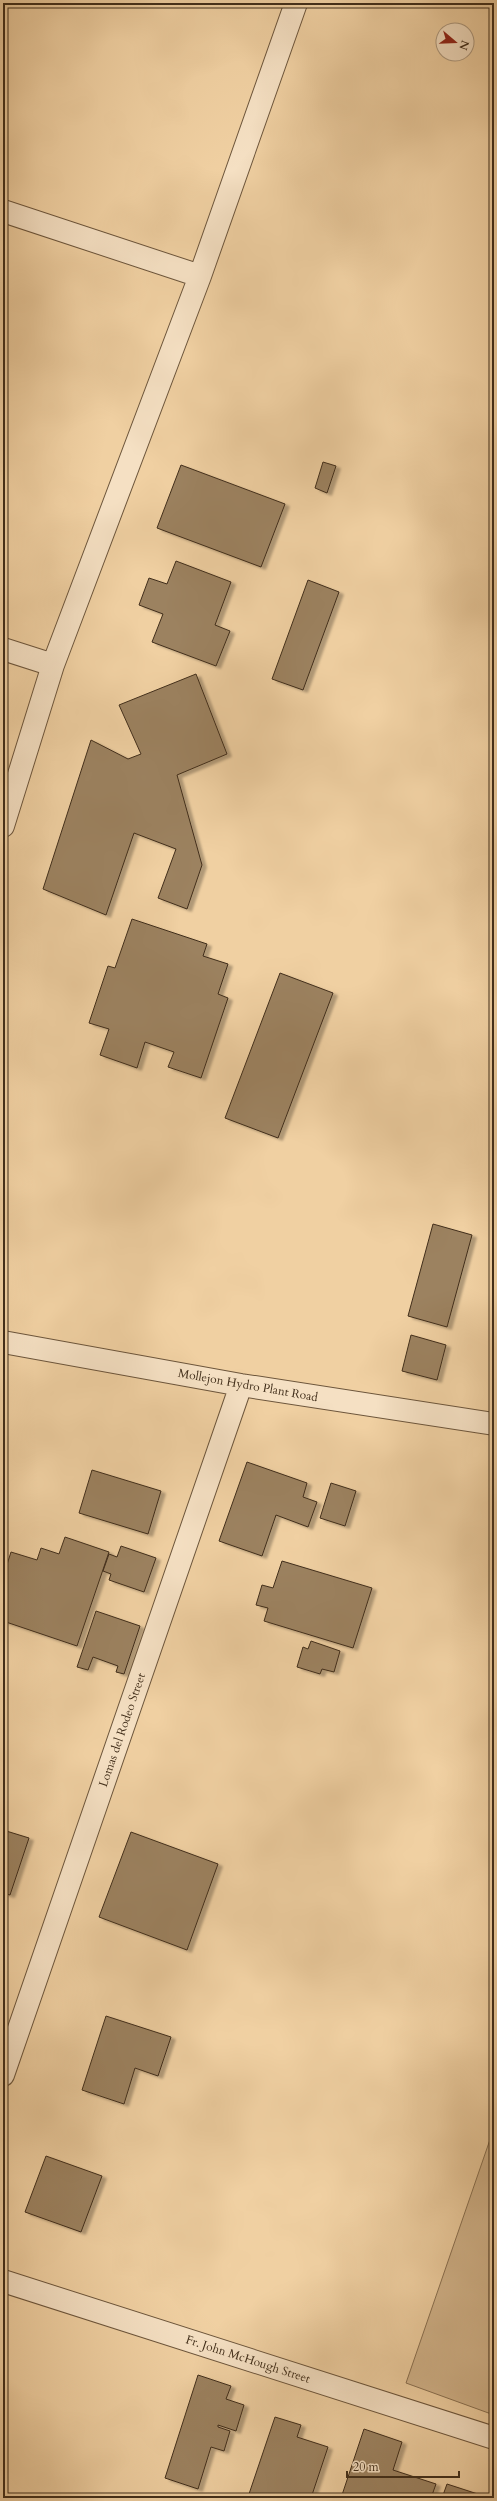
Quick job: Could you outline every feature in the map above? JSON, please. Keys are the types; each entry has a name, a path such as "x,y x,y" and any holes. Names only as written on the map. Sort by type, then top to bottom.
{"street":[{"path":"3,826 53,666 200,276 296,3"},
{"path":"3,211 200,276"},
{"path":"3,649 53,666"},
{"name":"Mollejon Hydro Plant Road","path":"3,1342 241,1385 494,1424"},
{"name":"Lomas del Rodeo Street","path":"3,2075 241,1385"},
{"name":"Fr. John McHough Street","path":"3,2281 494,2438"}],"shaded area":[{"path":"494,2128 494,2415 406,2383"}],"building":[{"path":"323,462 336,466 327,493 315,488"},
{"path":"181,465 285,504 261,567 157,528"},
{"path":"176,561 231,582 215,625 230,631 216,666 152,642 163,614 139,605 149,578 167,584"},
{"path":"308,580 339,592 303,690 272,679"},
{"path":"196,674 227,754 177,775 202,865 187,909 158,898 176,849 134,833 106,915 43,889 91,740 128,759 141,754 119,705"},
{"path":"132,919 207,944 203,956 228,964 218,994 228,998 201,1078 168,1067 174,1052 145,1042 137,1068 100,1055 109,1029 89,1023 108,966 115,968"},
{"path":"280,973 333,993 278,1138 225,1118"},
{"path":"433,1224 472,1235 447,1327 408,1316"},
{"path":"411,1335 446,1345 437,1380 402,1371"},
{"path":"247,1462 307,1483 303,1497 317,1502 308,1527 276,1515 262,1556 219,1541"},
{"path":"92,1470 161,1491 148,1534 79,1513"},
{"path":"331,1483 356,1491 345,1526 320,1518"},
{"path":"65,1537 109,1552 77,1646 3,1621 3,1577 11,1552 37,1560 41,1548 59,1554"},
{"path":"121,1546 156,1558 144,1592 109,1580 111,1574 103,1571 109,1554 117,1557"},
{"path":"282,1561 372,1588 353,1648 264,1621 268,1608 256,1605 262,1585 273,1588"},
{"path":"96,1611 140,1626 124,1674 116,1672 118,1666 93,1657 88,1670 77,1667"},
{"path":"311,1641 340,1651 334,1672 322,1669 320,1674 297,1667 303,1647 308,1649"},
{"path":"3,1830 29,1838 10,1895 3,1893"},
{"path":"131,1832 218,1864 187,1950 99,1917"},
{"path":"106,2016 171,2037 158,2076 135,2068 124,2104 82,2090"},
{"path":"46,2156 102,2176 81,2232 25,2212"},
{"path":"198,2375 231,2386 226,2399 244,2405 236,2431 218,2425 218,2427 230,2431 224,2451 211,2447 198,2489 165,2478"},
{"path":"275,2417 301,2425 297,2437 328,2447 311,2498 261,2498 249,2494"},
{"path":"364,2429 402,2442 393,2470 436,2484 431,2498 341,2498"},
{"path":"447,2484 490,2498 442,2498"}]}
